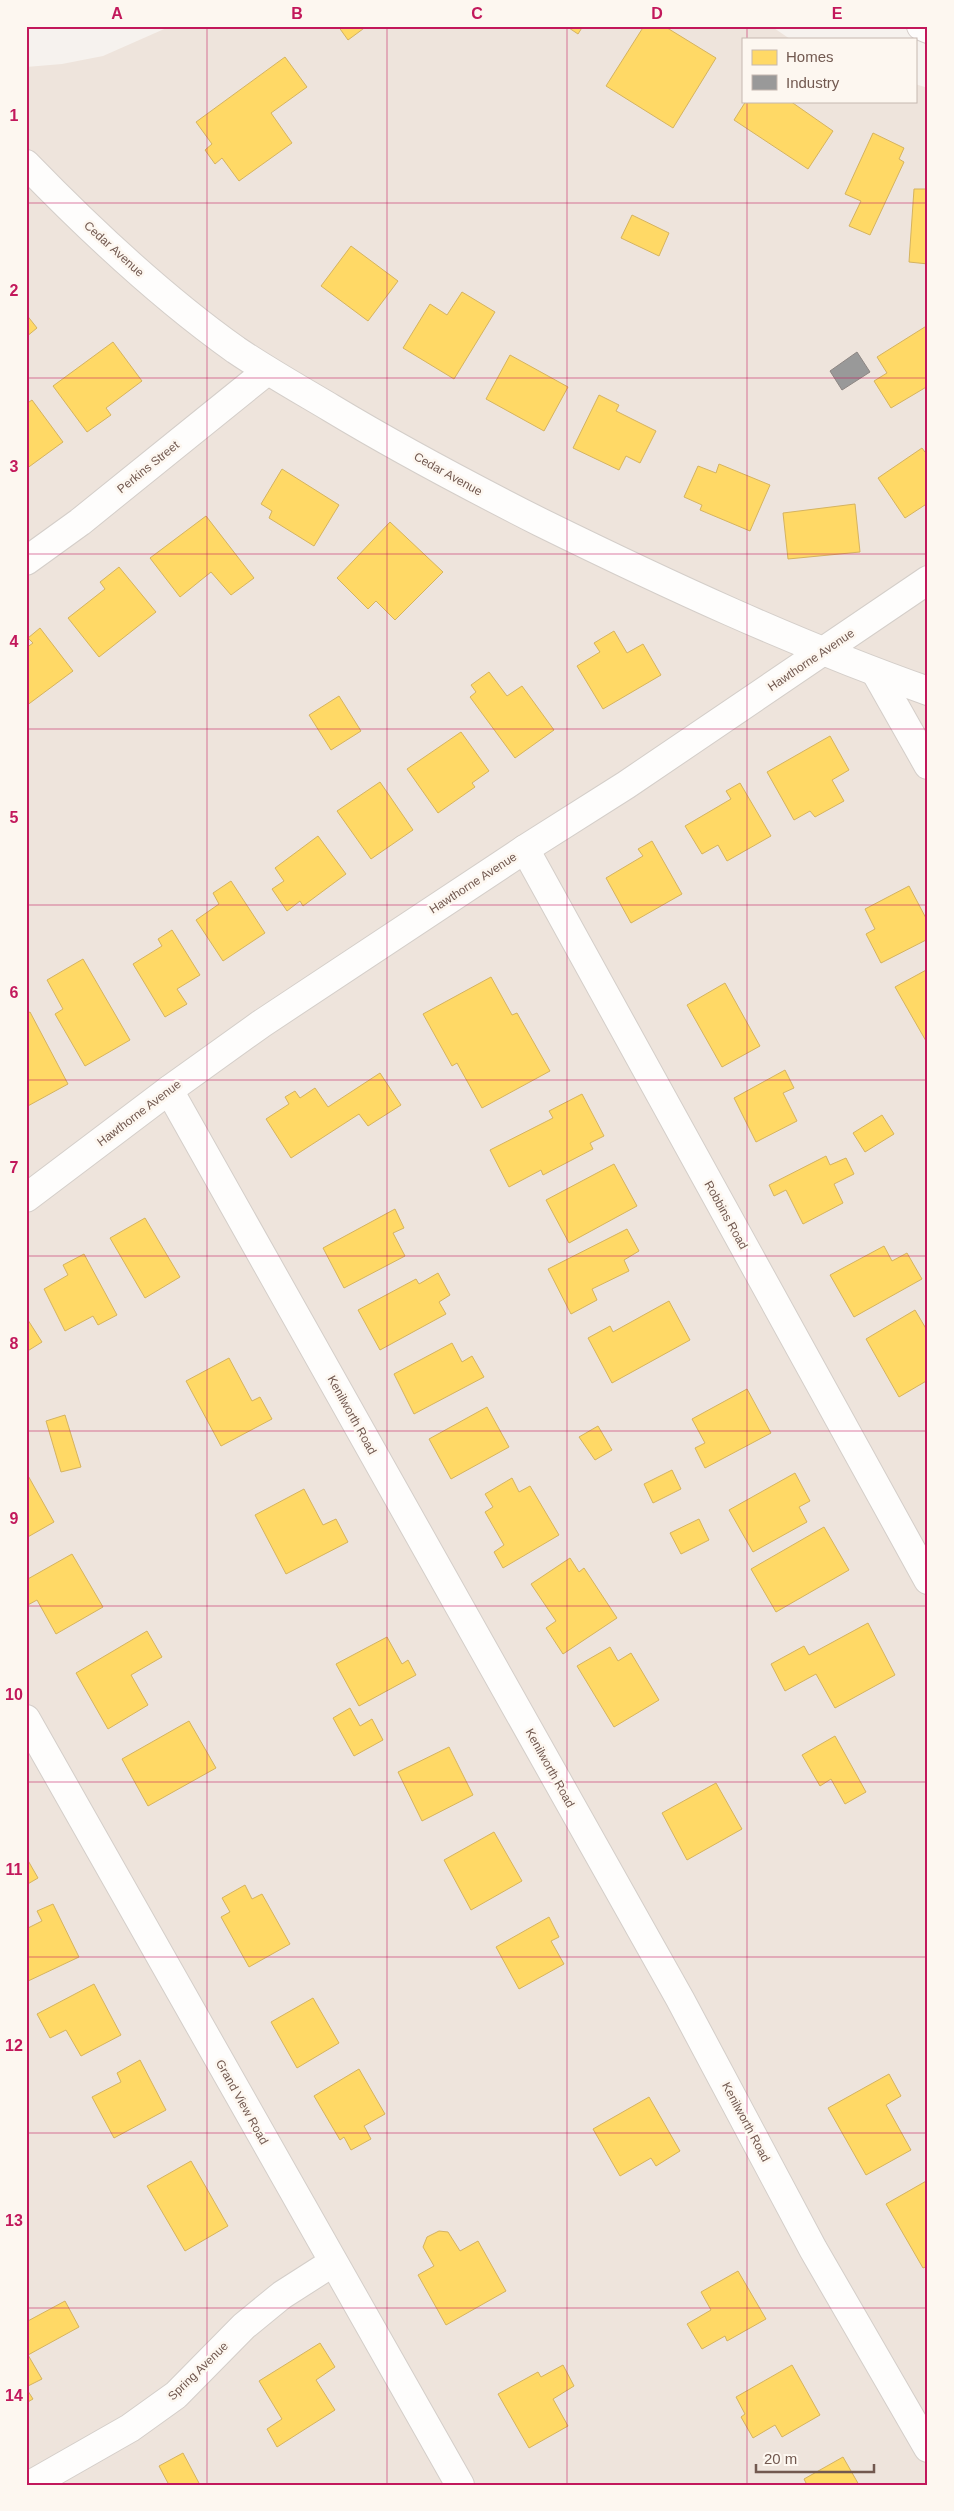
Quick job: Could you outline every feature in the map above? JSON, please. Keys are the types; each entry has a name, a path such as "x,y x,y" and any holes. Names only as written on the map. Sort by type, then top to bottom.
{"street":[{"path":"921,26 928,29"},
{"name":"Cedar Avenue","path":"26,164 143,275 206,327 267,371 474,489 603,553 824,652 928,691"},
{"name":"Perkins Street","path":"26,561 80,522 267,371"},
{"name":"Hawthorne Avenue","path":"26,1198 169,1090 339,971 626,785 928,580"},
{"path":"876,673 928,765"},
{"name":"Robbins Road","path":"525,849 928,1580"},
{"name":"Kenilworth Road","path":"169,1090 680,1999 813,2249 928,2448"},
{"name":"Grand View Road","path":"26,1719 332,2263 460,2485"},
{"name":"Spring Avenue","path":"30,2485 130,2428 176,2395 244,2326 282,2295 332,2263"}],"shaded area":[{"path":"171,26 771,26 789,38 742,38 742,102 916,102 916,84 928,88 928,2485 26,2485 26,67 62,64 103,56"}],"building: Homes":[{"path":"338,26 367,26 348,40"},
{"path":"566,26 583,26 578,34"},
{"path":"644,26 664,26 716,58 673,128 606,86"},
{"path":"285,57 307,87 271,113 292,143 239,181 222,158 215,164 205,150 212,144 196,122"},
{"path":"745,102 791,102 833,131 808,169 734,120"},
{"path":"873,133 904,148 899,159 904,162 870,235 849,226 861,201 845,194"},
{"path":"927,178 928,264 909,262 914,189 926,189"},
{"path":"632,215 669,233 659,256 621,238"},
{"path":"351,246 398,281 368,321 321,286"},
{"path":"462,292 495,312 454,379 403,348 430,304 447,315"},
{"path":"26,314 37,328 26,337"},
{"path":"928,325 928,386 891,408 874,381 887,373 877,357"},
{"path":"113,342 142,381 106,408 111,415 87,432 53,386"},
{"path":"510,355 568,387 544,431 486,399"},
{"path":"599,395 619,405 616,411 656,431 640,463 626,456 619,470 573,448"},
{"path":"32,400 63,442 26,469 26,404"},
{"path":"922,448 925,452 928,450 928,503 905,518 878,478"},
{"path":"719,464 770,485 750,531 700,510 702,505 684,497 698,466 716,473"},
{"path":"282,469 339,505 314,546 269,518 272,511 261,504"},
{"path":"855,504 860,552 788,559 783,513"},
{"path":"206,516 254,578 231,595 211,572 180,597 150,558"},
{"path":"390,522 443,572 395,620 376,601 368,609 337,578"},
{"path":"119,567 156,612 99,657 68,618 105,589 100,582"},
{"path":"40,628 73,671 26,706 26,648 33,643 28,638"},
{"path":"614,631 627,653 643,644 661,675 603,709 577,666 600,652 594,643"},
{"path":"489,672 507,696 522,686 554,730 515,758 470,697 476,692 471,685"},
{"path":"339,696 361,731 331,750 309,715"},
{"path":"461,732 489,771 472,783 475,787 438,813 407,769"},
{"path":"830,736 849,770 832,780 844,801 815,817 810,811 794,820 767,772"},
{"path":"380,782 413,830 371,859 337,811"},
{"path":"740,783 771,836 727,861 718,845 702,854 685,826 731,799 726,791"},
{"path":"318,836 346,874 303,906 300,901 287,911 272,889 284,881 275,868"},
{"path":"652,841 682,894 631,923 606,878 643,856 638,849"},
{"path":"231,881 265,933 223,961 196,920 219,904 213,893"},
{"path":"909,886 928,922 928,939 881,963 866,934 875,929 865,909"},
{"path":"172,930 200,975 177,989 187,1004 165,1017 133,964 162,946 158,939"},
{"path":"83,959 130,1040 85,1066 55,1014 63,1009 47,980"},
{"path":"928,969 928,1040 926,1041 895,987"},
{"path":"491,977 512,1015 517,1013 550,1071 482,1108 457,1063 452,1066 423,1014"},
{"path":"725,983 760,1046 722,1067 687,1005"},
{"path":"30,1012 68,1084 26,1107 26,1014"},
{"path":"785,1070 794,1088 783,1093 797,1121 756,1142 734,1098"},
{"path":"380,1073 401,1105 368,1126 359,1114 291,1158 266,1119 289,1104 285,1097 295,1091 300,1098 315,1088 328,1107"},
{"path":"582,1094 604,1136 590,1143 593,1149 543,1175 541,1170 509,1187 490,1150 553,1118 549,1111"},
{"path":"882,1115 894,1134 865,1152 853,1133"},
{"path":"826,1156 830,1165 846,1158 854,1174 834,1184 843,1203 803,1224 786,1190 774,1196 769,1185"},
{"path":"614,1164 637,1206 569,1243 546,1200"},
{"path":"395,1209 404,1228 393,1233 405,1256 344,1288 323,1248"},
{"path":"145,1218 180,1277 145,1298 110,1238"},
{"path":"627,1229 639,1251 624,1260 629,1271 592,1289 597,1300 571,1314 548,1269"},
{"path":"884,1246 892,1261 907,1253 922,1279 854,1317 830,1275"},
{"path":"84,1254 117,1315 98,1325 93,1316 65,1331 44,1289 68,1275 63,1265"},
{"path":"438,1273 450,1295 439,1302 446,1314 380,1350 358,1310 416,1279 419,1284"},
{"path":"669,1301 690,1340 612,1383 588,1338 610,1326 613,1332"},
{"path":"915,1310 928,1332 928,1380 899,1397 866,1339"},
{"path":"26,1317 42,1342 26,1352"},
{"path":"452,1343 462,1362 472,1356 484,1377 414,1414 394,1374"},
{"path":"229,1358 252,1401 260,1397 272,1419 221,1446 186,1381"},
{"path":"747,1389 771,1433 705,1468 695,1448 705,1443 692,1419"},
{"path":"487,1407 509,1447 451,1479 429,1439"},
{"path":"65,1415 81,1467 61,1472 46,1421"},
{"path":"598,1426 612,1450 595,1460 579,1437"},
{"path":"672,1470 681,1489 653,1503 644,1484"},
{"path":"26,1472 54,1522 26,1538"},
{"path":"795,1473 810,1501 799,1507 807,1522 753,1552 729,1510"},
{"path":"512,1478 519,1492 530,1486 559,1535 503,1568 494,1552 504,1545 485,1512 493,1507 485,1494"},
{"path":"304,1489 323,1525 336,1519 348,1542 286,1574 255,1515"},
{"path":"699,1519 709,1540 681,1554 670,1533"},
{"path":"824,1527 849,1570 776,1612 751,1569"},
{"path":"72,1554 103,1607 56,1634 37,1600 26,1606 26,1580"},
{"path":"570,1558 579,1572 584,1568 617,1618 563,1654 546,1628 556,1621 531,1584"},
{"path":"868,1623 895,1675 835,1708 816,1674 785,1691 771,1664 804,1646 809,1655"},
{"path":"147,1631 162,1657 131,1675 148,1705 108,1729 76,1673"},
{"path":"387,1637 402,1664 408,1660 416,1675 359,1706 336,1664"},
{"path":"610,1647 618,1661 631,1653 659,1700 614,1727 577,1666"},
{"path":"350,1708 360,1726 372,1719 383,1740 354,1756 333,1718"},
{"path":"189,1721 216,1768 148,1806 122,1759"},
{"path":"835,1736 866,1792 845,1804 831,1779 820,1786 802,1755"},
{"path":"449,1747 473,1795 422,1821 398,1772"},
{"path":"716,1783 742,1829 687,1860 662,1813"},
{"path":"494,1832 522,1881 471,1910 444,1860"},
{"path":"26,1857 38,1878 26,1885"},
{"path":"245,1885 252,1899 262,1894 290,1944 249,1967 221,1917 230,1912 222,1898"},
{"path":"53,1904 79,1957 26,1982 26,1929 42,1921 37,1911"},
{"path":"549,1917 559,1937 551,1941 564,1964 519,1989 496,1947"},
{"path":"94,1984 121,2035 81,2056 66,2030 50,2038 37,2014"},
{"path":"313,1998 339,2043 297,2068 271,2022"},
{"path":"140,2060 166,2110 114,2138 92,2097 121,2082 117,2073"},
{"path":"359,2069 385,2114 364,2126 371,2139 351,2150 344,2137 340,2140 314,2096"},
{"path":"889,2074 901,2096 886,2105 911,2150 866,2175 828,2108"},
{"path":"649,2097 680,2151 656,2166 651,2158 620,2176 593,2129"},
{"path":"191,2161 228,2226 185,2251 147,2186"},
{"path":"928,2180 928,2266 923,2268 886,2204"},
{"path":"439,2231 448,2232 460,2251 478,2241 506,2291 446,2325 418,2275 434,2266 423,2247 427,2237"},
{"path":"738,2271 766,2319 727,2341 725,2336 702,2349 687,2324 711,2310 701,2292"},
{"path":"65,2301 79,2327 28,2355 42,2379 26,2387 26,2322"},
{"path":"320,2343 335,2367 316,2380 335,2410 277,2447 267,2429 282,2419 259,2381"},
{"path":"563,2365 574,2386 553,2399 568,2426 529,2448 498,2394 538,2372 541,2377"},
{"path":"792,2365 820,2415 782,2437 775,2425 753,2438 741,2417 745,2414 736,2397"},
{"path":"26,2388 33,2399 26,2403"},
{"path":"183,2453 200,2485 169,2485 159,2466"},
{"path":"843,2457 859,2485 807,2485 804,2479"}],"building: Industry":[{"path":"857,352 870,372 842,390 830,371"}]}
